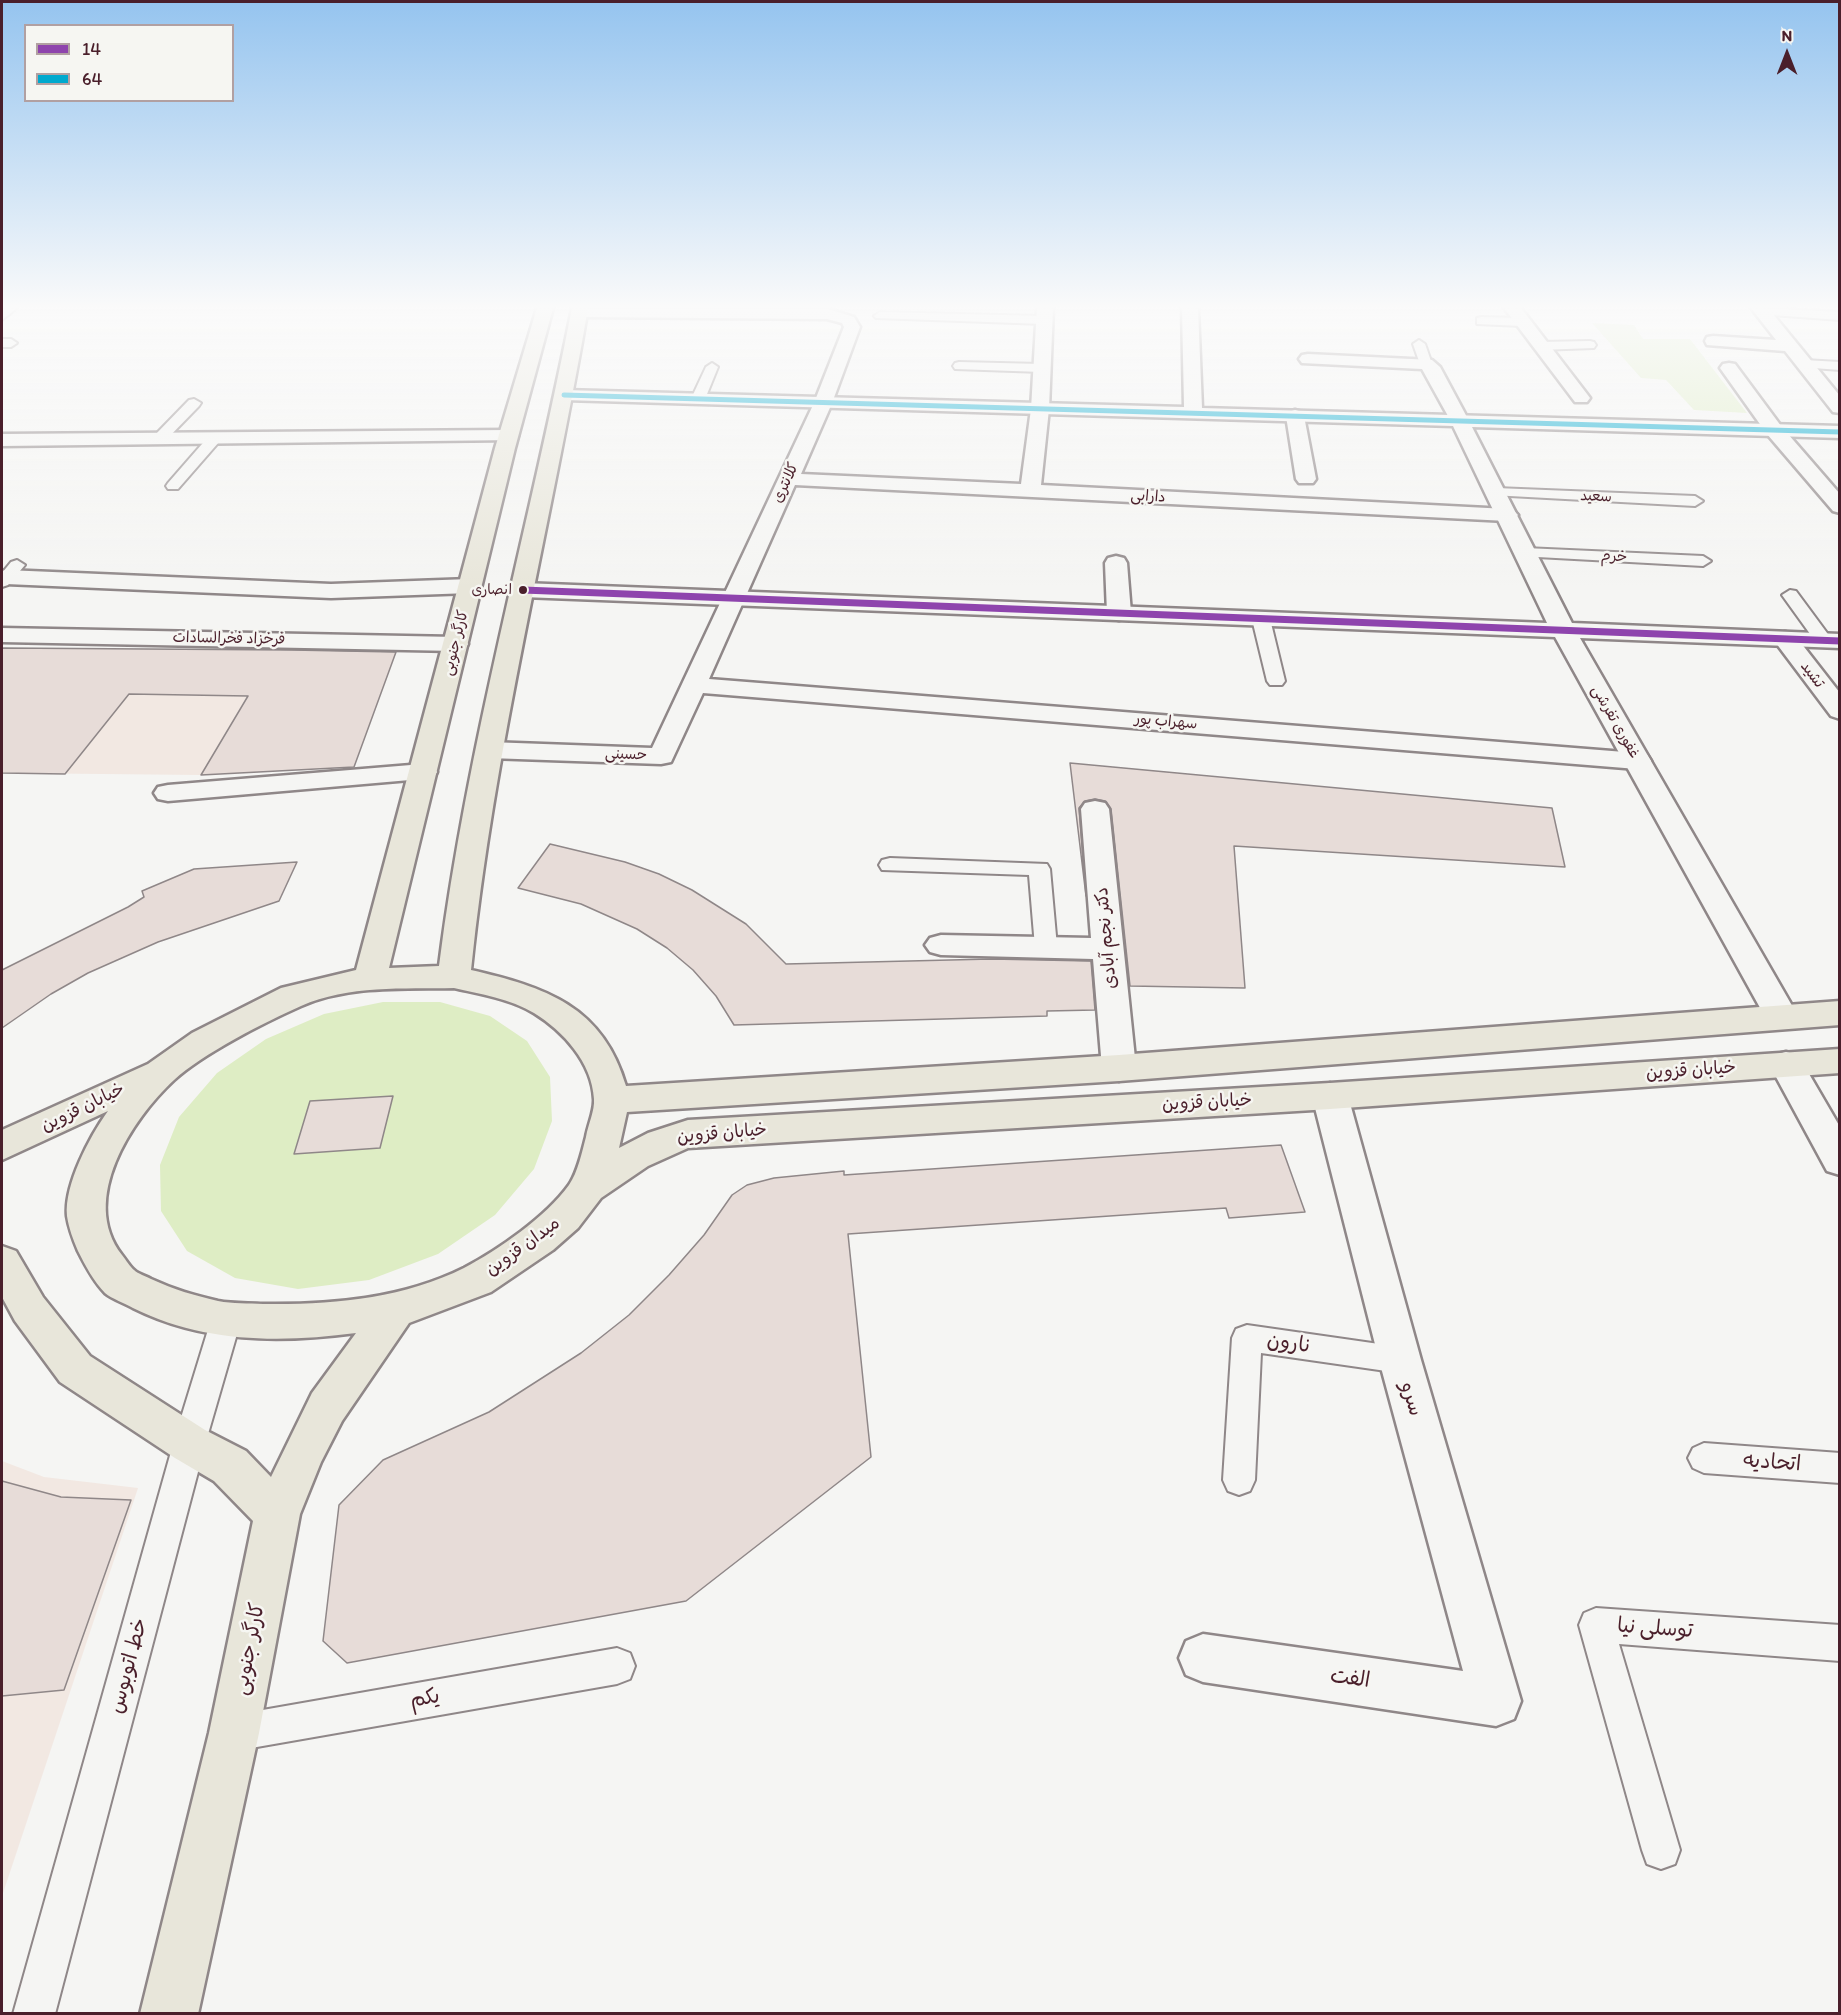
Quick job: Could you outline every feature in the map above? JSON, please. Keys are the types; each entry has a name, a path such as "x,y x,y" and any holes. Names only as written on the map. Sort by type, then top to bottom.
{"main road":[{"name":"کارگر جنوبی","path":"370,979 518,402"},
{"path":"454,977 465,880 489,750 563,402"},
{"name":"میدان قزوین","path":"454,977 504,989 543,1004 575,1026 602,1063 612,1100 602,1145 588,1188 565,1217 539,1239 477,1280 395,1311 308,1322 226,1320 172,1308 120,1281 101,1257 90,1234 86,1214 87,1197 112,1133 135,1101 163,1070 204,1042 293,996 370,979 454,977"},
{"path":"612,1100 1119,1068 1839,1012"},
{"name":"خیابان قزوین","path":"588,1188 651,1146 669,1138 688,1134 1330,1096 1839,1061"},
{"name":"خیابان قزوین","path":"2,1146 163,1070"},
{"path":"2,1262 29,1309 75,1369 230,1466 277,1514"},
{"name":"کارگر جنوبی","path":"169,2013 234,1732 277,1514 303,1453 327,1407 395,1311"}],"street":[{"path":"794,402 1839,432"},
{"path":"1030,491 1040,402"},
{"path":"1193,402 1193,413"},
{"name":"غفوری تفرشی","path":"1450,402 1563,630 1781,1016"},
{"path":"1754,402 1774,430 1838,504"},
{"name":"کلانتری","path":"733,598 824,403"},
{"path":"1295,416 1306,478"},
{"path":"2,440 508,436"},
{"name":"دارابی","path":"789,478 1030,491 1501,504"},
{"path":"1116,563 1119,613"},
{"path":"8,575 331,591 470,586"},
{"path":"524,590 1832,641"},
{"name":"حسینی","path":"489,750 661,756 733,598"},
{"name":"فرخزاد فخرالسادات","path":"2,635 456,644"},
{"name":"تشید","path":"1785,639 1839,711"},
{"name":"سهراب پور","path":"695,685 1637,761"},
{"path":"168,793 423,772"},
{"name":"دکتر نجم آبادی","path":"1095,809 1119,1068"},
{"path":"941,945 1108,949"},
{"path":"1786,1064 1839,1161"},
{"name":"سرو","path":"1330,1096 1400,1360 1496,1701"},
{"name":"الفت","path":"1203,1658 1496,1701"}],"lane":[{"path":"159,439 194,403"},
{"path":"173,486 214,439"},
{"name":"سعید","path":"1501,504 1695,501"},
{"name":"خرم","path":"1525,553 1702,561"},
{"path":"1790,596 1832,641"},
{"path":"1261,619 1276,681"},
{"path":"890,865 1039,869 1046,947"},
{"name":"خط اتوبوس","path":"34,2013 190,1443 226,1320"},
{"name":"نارون","path":"1239,1480 1247,1338 1400,1360"},
{"name":"اتحادیه","path":"1704,1458 1839,1468"},
{"name":"توسلی نیا","path":"1661,1850 1596,1625 1839,1643"},
{"name":"یکم","path":"234,1732 617,1666"}],"shaded area":[{"path":"2,648 274,650 201,775 2,773"},
{"path":"2,1461 44,1477 138,1488 2,1896"}],"green space":[{"path":"1687,402 1739,402 1747,413 1694,410"},
{"path":"383,1002 440,1002 490,1016 527,1041 550,1077 552,1121 534,1169 495,1215 438,1254 369,1280 298,1289 235,1278 187,1251 161,1211 160,1165 179,1117 217,1073 266,1039 324,1014"}],"building":[{"path":"2,648 396,652 354,767 201,775 248,696 129,694 65,774 2,773"},
{"path":"1070,763 1552,808 1565,867 1234,846 1245,988 1130,986 1111,809 1105,801 1095,799 1085,801 1079,808 1086,896"},
{"path":"550,844 625,862 659,874 692,890 746,924 786,964 991,959 1091,961 1095,1010 1047,1011 1047,1016 734,1025 716,996 693,970 667,948 637,929 581,904 518,888"},
{"path":"297,862 279,901 158,942 88,973 51,994 2,1028 2,970 128,907 144,897 142,891 194,869"},
{"path":"393,1096 380,1148 294,1154 310,1101"},
{"path":"1281,1145 1305,1212 1229,1218 1226,1208 848,1234 871,1457 686,1601 347,1663 323,1641 339,1505 383,1460 489,1412 581,1353 629,1315 669,1275 704,1235 732,1195 747,1185 774,1178 844,1171 844,1175"},
{"path":"2,1481 61,1497 131,1500 64,1690 2,1696"}],"transit line":[{"name":"64","path":"807,402 1840,432"},
{"name":"14","path":"523,590 1840,641"}],"place":[{"name":"انصاری","path":"523,590"}]}
